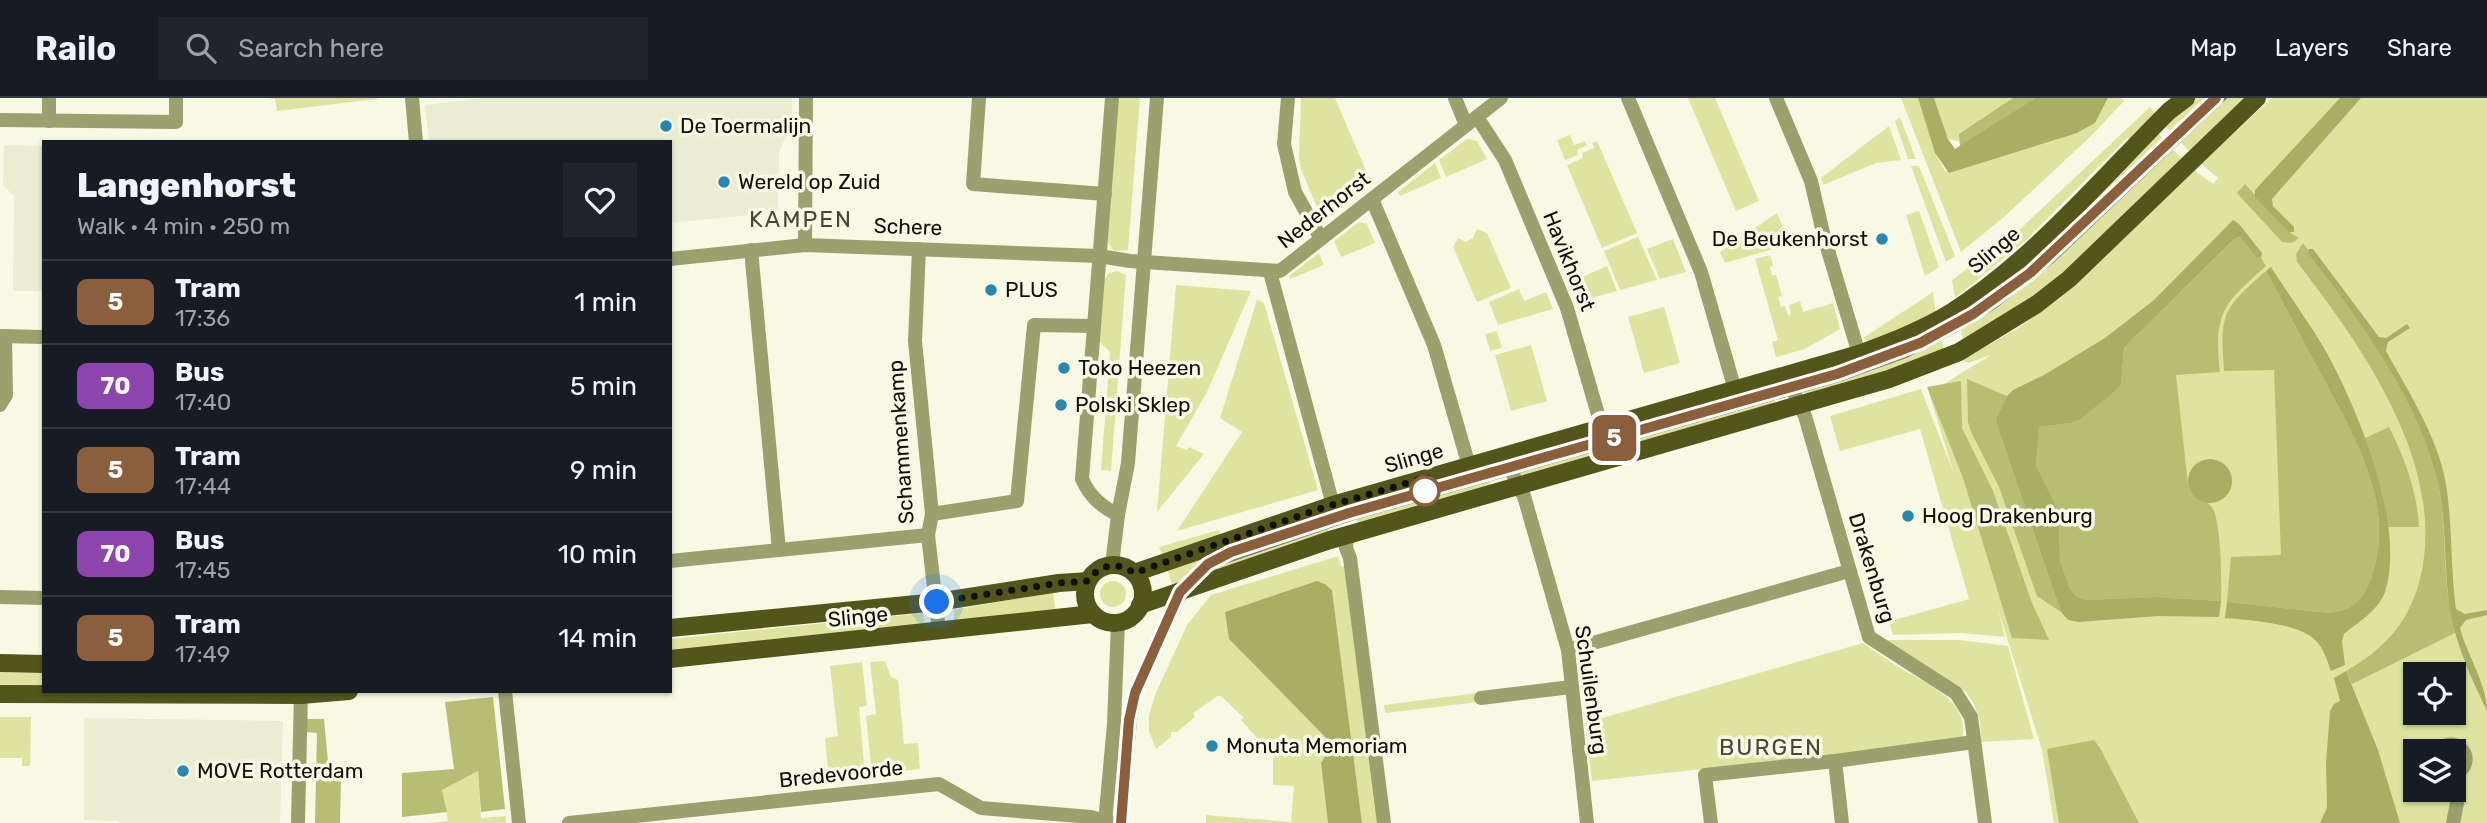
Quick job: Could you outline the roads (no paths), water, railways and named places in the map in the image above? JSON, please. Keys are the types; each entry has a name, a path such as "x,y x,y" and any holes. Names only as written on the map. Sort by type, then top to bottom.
{"main road":[{"name":"Slinge","path":"1134,573 1332,499 1469,466 1859,354 1910,335 1951,312 1996,280 2034,247 2169,111 2186,98"},
{"path":"1140,605 1517,486 1889,379 1959,352 2037,304 2069,279 2257,98"},
{"path":"1112,565 1124,567 1134,573 1143,591 1140,605 1131,617 1118,622 1104,621 1093,614 1086,600 1088,581 1098,570 1112,565"},
{"name":"Slinge","path":"672,628 937,602 1088,581"},
{"name":"Slinge","path":"672,659 1093,614"},
{"path":"0,663 42,664"},
{"path":"0,694 301,693"}],"street":[{"path":"49,98 49,121"},
{"path":"0,120 176,122 176,98"},
{"path":"416,140 412,98 420,98"},
{"path":"805,245 806,98"},
{"path":"979,98 973,184 1105,194"},
{"path":"1112,98 1082,479 1088,492 1102,506 1118,516"},
{"path":"1112,565 1128,463 1157,98"},
{"path":"1288,98 1284,144 1295,192 1321,237"},
{"name":"Havikhorst","path":"1455,98 1505,160 1567,308 1602,428"},
{"name":"Nederhorst","path":"1145,262 1280,271 1501,98"},
{"path":"1628,98 1701,272 1735,390"},
{"path":"1776,98 1811,181 1824,237 1859,354"},
{"path":"1372,199 1434,345 1469,466"},
{"name":"Schere","path":"672,259 805,245 1099,256 1145,262"},
{"name":"Schammenkamp","path":"919,248 915,341 932,514 928,535 939,631"},
{"path":"751,250 779,550"},
{"path":"1270,272 1332,499"},
{"path":"932,514 1017,501 1034,325 1094,326"},
{"path":"0,405 6,395 3,336 42,337"},
{"path":"1790,374 1799,406"},
{"name":"Drakenburg","path":"1799,406 1805,416 1869,637 1956,693 1971,717 1985,823"},
{"path":"1507,454 1517,486"},
{"name":"Schuilenburg","path":"1517,486 1524,496 1568,650 1587,823"},
{"path":"672,561 928,535"},
{"path":"1347,541 1384,823"},
{"path":"1568,650 1849,571"},
{"path":"0,597 42,598"},
{"path":"1107,822 1118,622"},
{"path":"1482,698 1571,687"},
{"path":"298,823 301,693"},
{"path":"505,693 519,823"},
{"path":"1711,823 1705,775 1974,742"},
{"path":"1835,761 1842,823"},
{"name":"Bredevoorde","path":"569,823 675,818 939,784 981,808 1091,817 1107,822"},
{"path":"2453,823 2457,802"}],"tram line":[{"name":"5","path":"1121,823 1129,720 1135,693 1180,592 1201,569 1215,559 1349,513 1837,374 1920,343 1973,314 2030,273 2216,98"},
{"path":"1127,823 1136,721 1141,695 1183,602 1195,584 1219,565 1351,520 1839,381 1906,357 1995,308 2053,262 2226,98"}],"place":[{"name":"De Toermalijn","path":"666,126"},
{"name":"Wereld op Zuid","path":"724,182"},
{"name":"De Beukenhorst","path":"1882,239"},
{"name":"PLUS","path":"991,290"},
{"name":"Toko Heezen","path":"1064,368"},
{"name":"Polski Sklep","path":"1061,405"},
{"name":"Hoog Drakenburg","path":"1908,516"},
{"name":"Monuta Memoriam","path":"1212,746"},
{"name":"MOVE Rotterdam","path":"183,771"}],"district":[{"name":"KAMPEN","path":"801,219"},
{"name":"BURGEN","path":"1771,747"}]}
